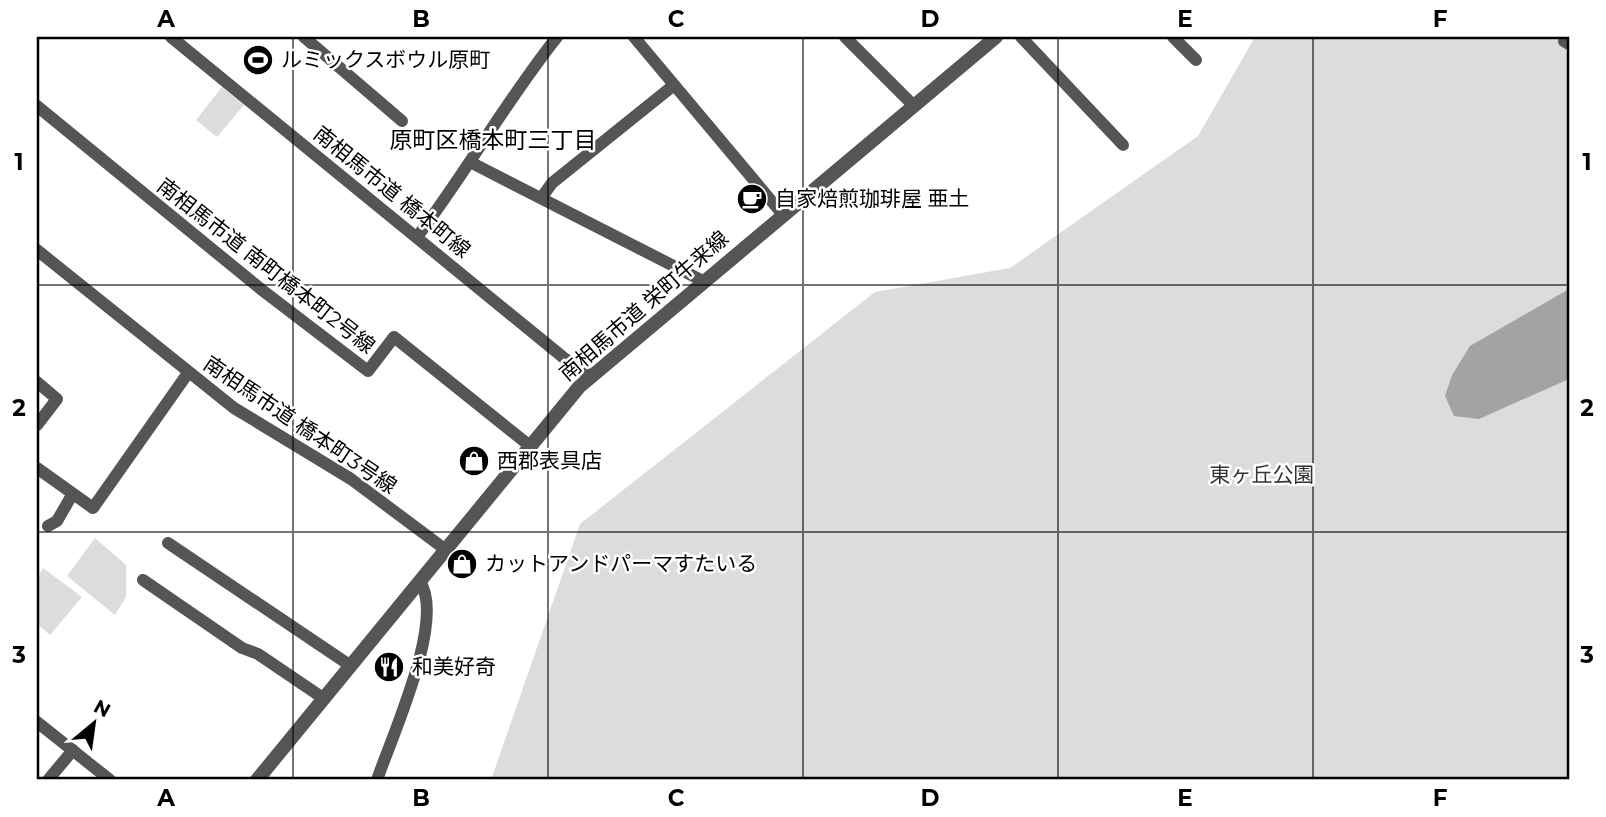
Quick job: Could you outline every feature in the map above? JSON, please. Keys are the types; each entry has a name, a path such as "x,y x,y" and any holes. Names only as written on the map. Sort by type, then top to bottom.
{"street":[{"name":"南相馬市道 橋本町線","path":"171,37 564,358 590,376"},
{"path":"304,37 402,121"},
{"path":"417,237 472,163 522,82 557,37"},
{"path":"635,37 783,216"},
{"path":"845,37 915,106"},
{"name":"南相馬市道 栄町牛来線","path":"257,780 590,376 996,37"},
{"path":"1021,37 1123,145"},
{"path":"1173,37 1196,60"},
{"path":"542,197 552,183 674,85"},
{"name":"南相馬市道 南町橋本町2号線","path":"37,106 262,290 368,371 394,337 530,446"},
{"path":"472,163 703,281"},
{"name":"南相馬市道 橋本町3号線","path":"37,250 188,373 245,415 351,479 446,550"},
{"path":"37,468 93,508 188,373"},
{"path":"37,382 57,399 37,425"},
{"path":"48,526 57,521 72,495"},
{"path":"168,542 351,666"},
{"path":"143,580 242,648 258,654 323,698"},
{"path":"377,780 406,705 427,619 428,597 420,582"},
{"path":"37,722 110,780"},
{"path":"48,780 73,750"}],"green space":[{"name":"東ヶ丘公園","path":"1255,37 1569,37 1569,780 491,780 580,524 875,292 1010,268 1198,136"},
{"path":"222,87 244,105 217,137 196,120"},
{"path":"95,538 126,565 126,597 115,615 67,576"},
{"path":"43,568 82,597 50,635 37,624 37,579"}],"shaded area":[{"path":"1569,289 1569,379 1479,419 1454,416 1445,396 1452,375 1470,346"}],"place":[{"name":"ルミックスボウル原町","path":"258,60"},
{"name":"自家焙煎珈琲屋 亜土","path":"752,199"},
{"name":"西郡表具店","path":"474,461"},
{"name":"カットアンドパーマすたいる","path":"462,564"},
{"name":"和美好奇","path":"389,667"}],"district":[{"name":"原町区橋本町三丁目","path":"493,140"}]}
